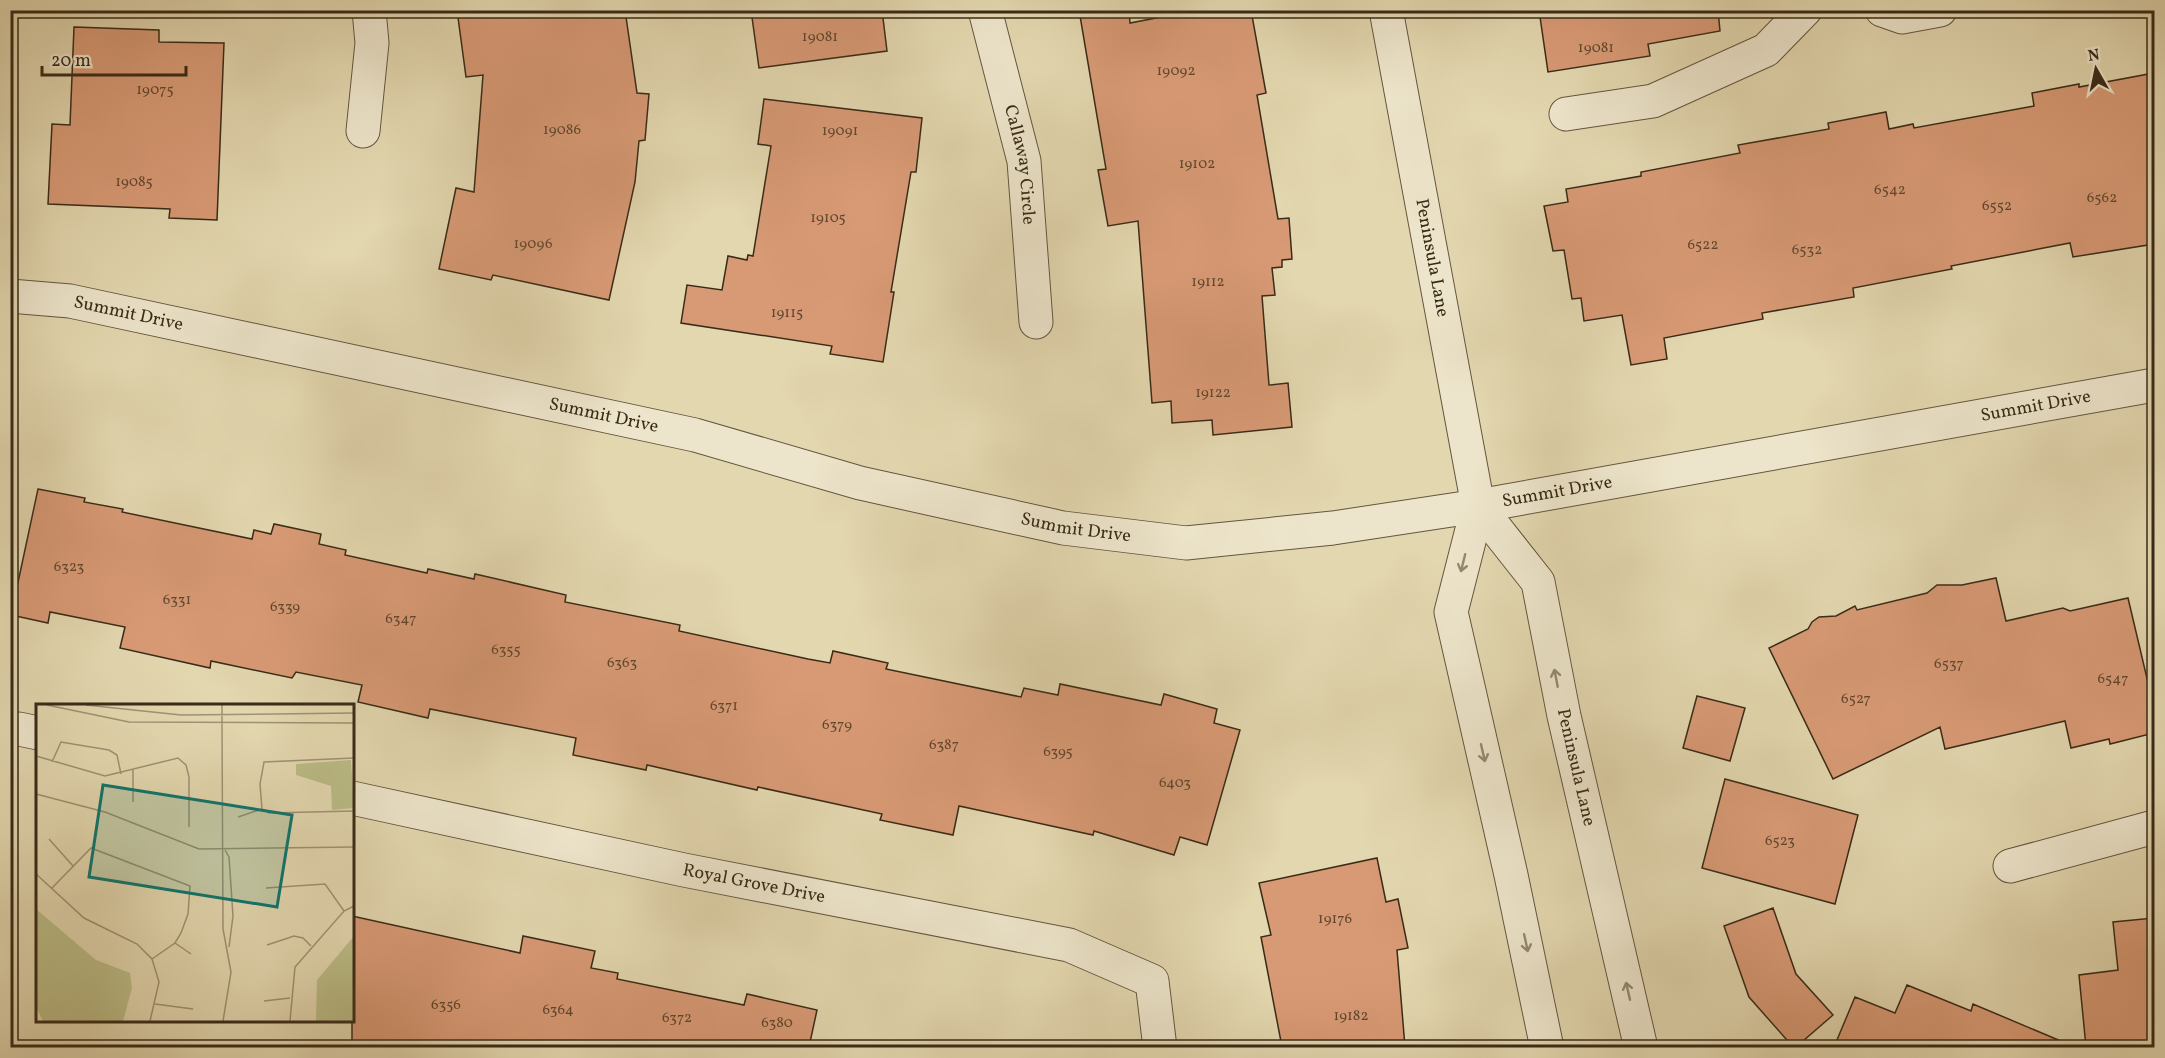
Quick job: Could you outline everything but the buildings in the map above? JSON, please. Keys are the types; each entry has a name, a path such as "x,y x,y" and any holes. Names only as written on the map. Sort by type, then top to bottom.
{"street":[{"path":"363,131 372,43 369,10"},
{"name":"Callaway Circle","path":"985,10 1024,161 1036,322"},
{"name":"Peninsula Lane","path":"1386,10 1478,507 1451,612 1512,875 1547,1047"},
{"path":"1566,114 1653,101 1766,51 1805,10"},
{"path":"1882,10 1902,17 1940,10"},
{"name":"Summit Drive","path":"10,296 70,301 695,435 860,483 1063,528 1186,543 1333,528 1478,507 2154,385"},
{"name":"Peninsula Lane","path":"1478,507 1538,582 1564,716 1641,1047"},
{"path":"10,729 36,733"},
{"name":"Royal Grove Drive","path":"354,798 684,870 1069,945 1152,981 1160,1047"},
{"path":"2010,866 2154,827"}]}
